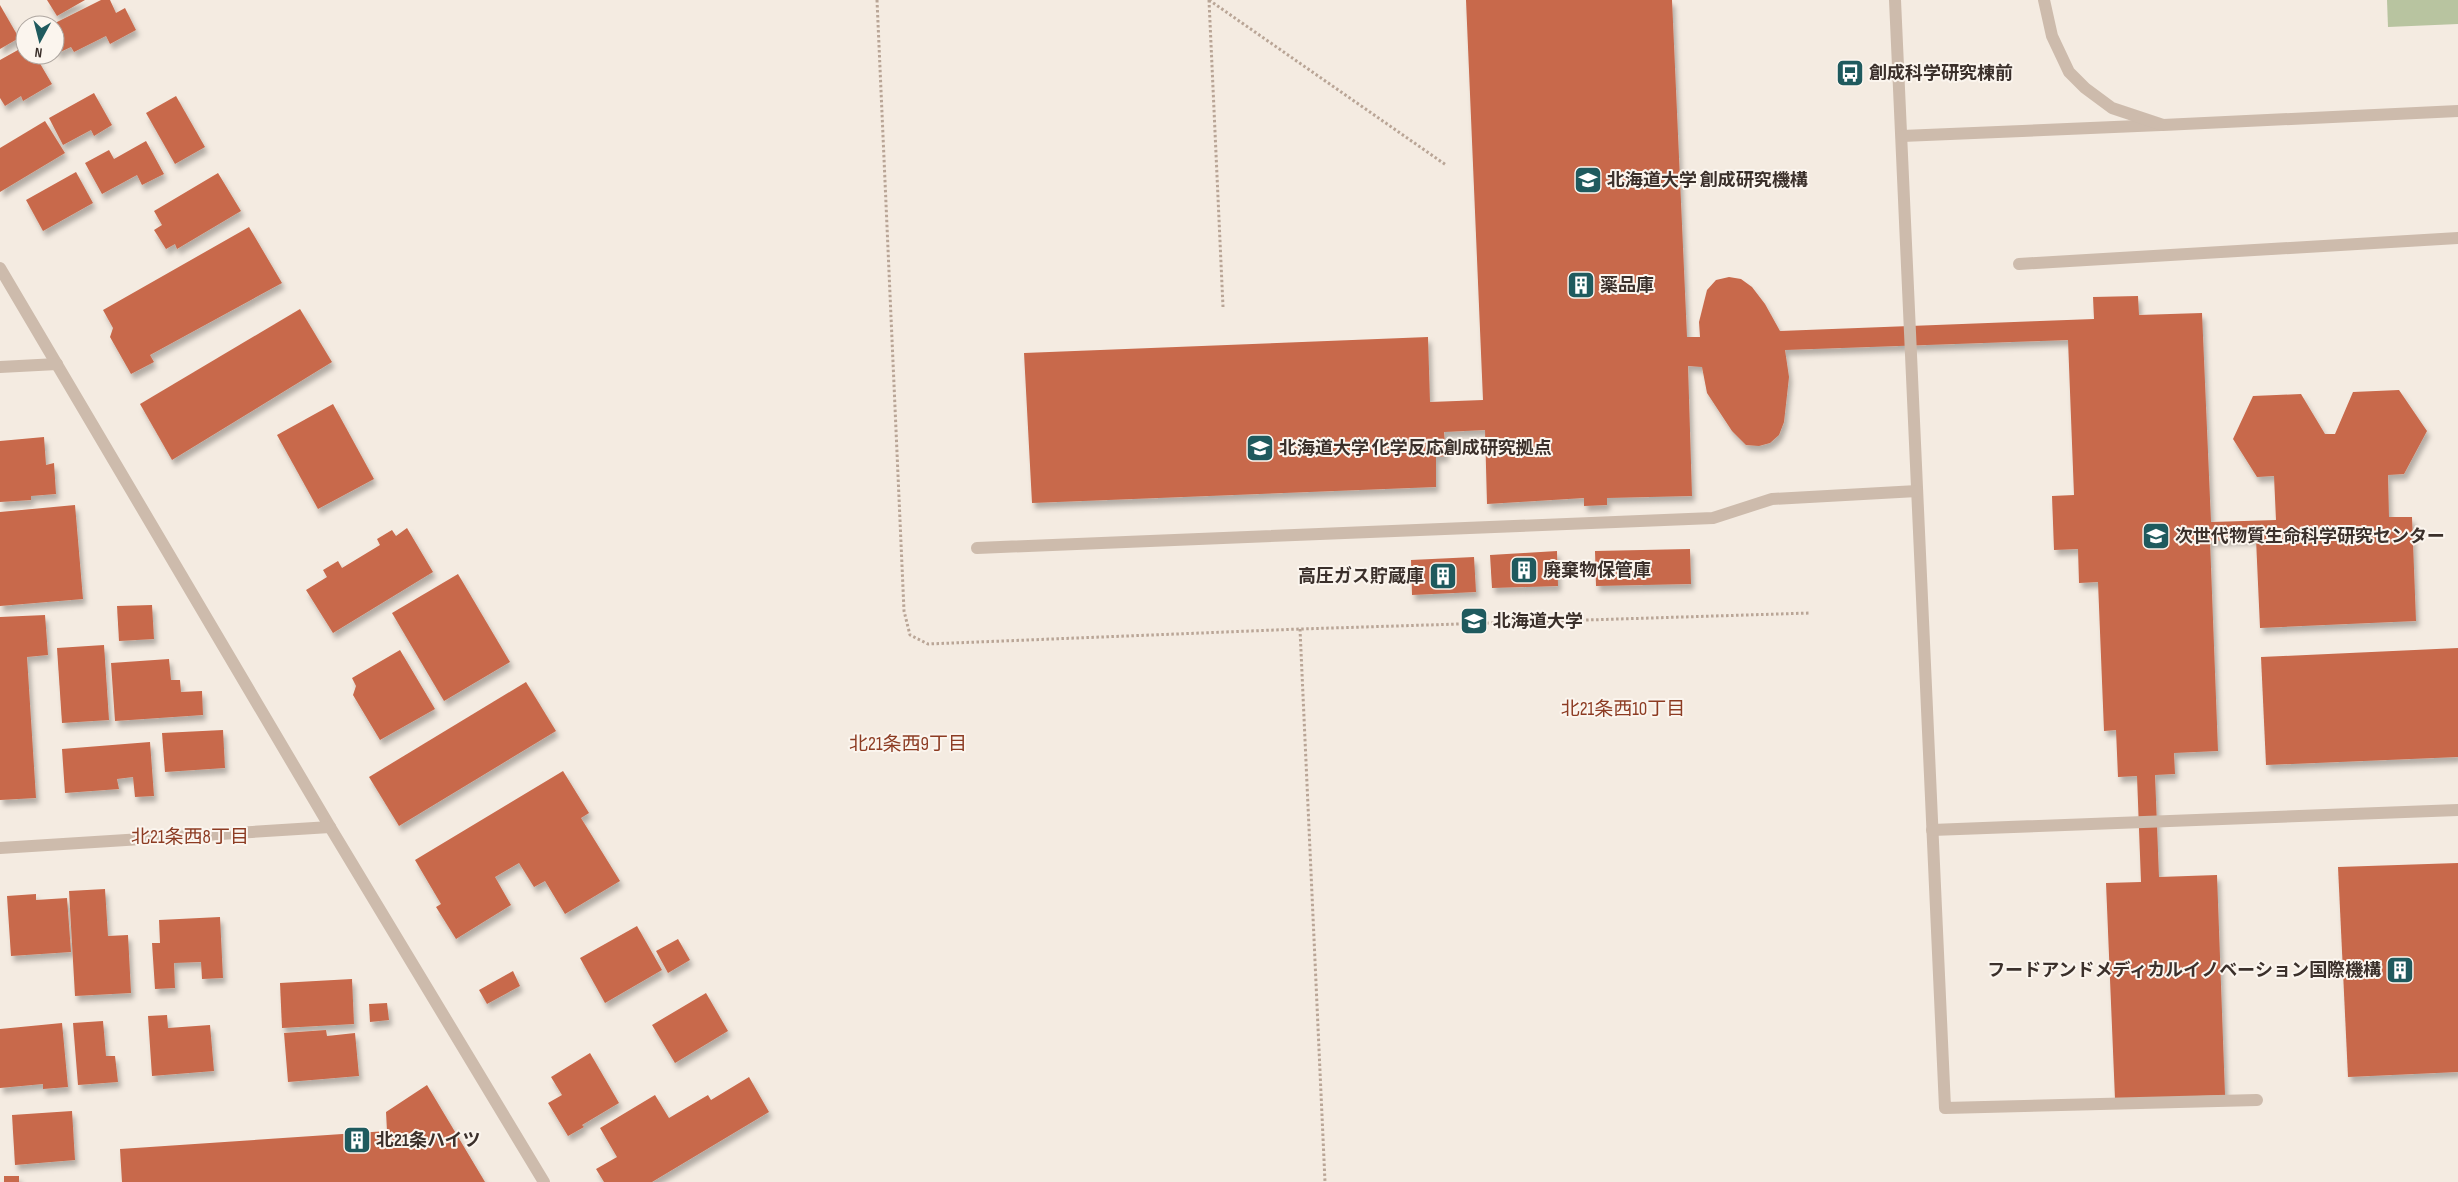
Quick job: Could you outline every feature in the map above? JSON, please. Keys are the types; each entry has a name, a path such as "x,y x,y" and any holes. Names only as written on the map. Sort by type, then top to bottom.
{"street":[{"path":"1895,0 1944,1108 2257,1100"},
{"path":"2044,0 2052,36 2069,72 2085,88 2112,108 2163,125"},
{"path":"1902,136 2458,111"},
{"path":"2019,264 2458,238"},
{"path":"0,268 330,827 544,1182"},
{"path":"0,368 57,364"},
{"path":"977,548 1712,518 1772,499 1918,491"},
{"path":"1932,830 2458,810"},
{"path":"0,848 330,827"}],"path":[{"path":"876,0 904,612 910,635 928,644 1300,629 1810,613"},
{"path":"1209,0 1446,165"},
{"path":"1209,0 1223,307"},
{"path":"1300,629 1325,1182"}],"green space":[{"path":"2387,0 2458,0 2458,24 2388,27"}],"building":[{"path":"47,0 85,0 59,15 56,15"},
{"path":"101,0 110,0 116,13 125,8 136,30 110,44 106,36 74,52 71,47 65,50 65,18"},
{"path":"1466,0 1672,0 1687,337 1700,337 1699,322 1707,290 1716,280 1729,277 1741,279 1752,287 1765,304 1780,331 2094,319 2093,297 2138,296 2139,315 2202,313 2211,522 2276,520 2274,476 2257,477 2233,439 2253,396 2301,394 2325,434 2335,434 2353,392 2399,390 2427,431 2404,474 2388,475 2389,517 2412,517 2416,621 2260,628 2256,539 2210,541 2218,751 2174,753 2175,774 2155,775 2159,877 2217,875 2225,1095 2115,1099 2106,883 2141,882 2137,776 2118,777 2116,730 2104,731 2098,582 2079,583 2078,549 2054,550 2052,496 2074,495 2068,340 1785,350 1789,377 1784,422 1779,435 1770,443 1759,446 1746,445 1732,431 1707,393 1702,367 1688,366 1692,496 1607,498 1607,505 1584,506 1584,498 1487,504 1485,430 1444,432 1446,456 1436,457 1436,487 1032,503 1024,353 1428,337 1430,402 1483,400"},
{"path":"0,5 15,31 15,40 0,49"},
{"path":"15,52 15,65 41,65 52,84 23,101 21,96 5,106 0,98 0,60"},
{"path":"94,93 112,125 94,136 91,130 63,145 49,118"},
{"path":"176,96 205,147 175,164 146,113"},
{"path":"45,121 65,153 0,192 0,148"},
{"path":"146,141 164,174 142,185 137,175 102,194 85,163 109,150 114,159"},
{"path":"76,172 93,203 43,231 26,200"},
{"path":"218,173 241,211 177,249 175,244 166,249 154,230 162,225 154,211"},
{"path":"249,227 282,283 150,355 154,362 131,374 110,337 113,328 103,310"},
{"path":"300,309 332,362 172,460 140,404"},
{"path":"333,404 374,479 318,509 277,435"},
{"path":"44,437 46,465 54,463 56,494 31,496 31,500 0,502 0,441"},
{"path":"75,505 83,599 0,606 0,512"},
{"path":"407,528 433,572 333,633 306,590 327,577 323,570 338,561 342,568 380,545 377,539 392,530 396,536"},
{"path":"1690,549 1691,584 1596,586 1595,551"},
{"name":"廃棄物保管庫","path":"1557,551 1558,586 1492,588 1490,555"},
{"name":"高圧ガス貯蔵庫","path":"1474,557 1476,592 1412,595 1411,560"},
{"path":"458,574 510,662 444,701 392,613"},
{"path":"152,605 154,639 119,641 117,606"},
{"path":"45,615 48,655 27,657 36,798 0,800 0,617"},
{"path":"104,645 109,720 62,723 57,648"},
{"path":"2458,648 2458,757 2266,765 2261,657"},
{"path":"400,650 435,709 380,740 353,695 356,686 352,678"},
{"path":"169,659 171,680 180,680 181,692 202,691 203,715 115,721 111,663"},
{"path":"526,682 556,731 399,826 369,777"},
{"path":"223,730 225,768 165,772 162,733"},
{"path":"150,742 154,796 135,797 133,777 117,779 119,789 65,793 62,749"},
{"path":"563,771 589,813 581,818 620,881 565,914 545,881 534,887 519,863 495,877 511,905 456,939 436,907 441,904 415,860"},
{"name":"フードアンドメディカルイノベーション国際機構","path":"2458,863 2458,1072 2348,1077 2338,867"},
{"path":"105,889 108,936 128,935 131,993 75,996 69,891"},
{"path":"36,894 36,900 67,898 71,952 11,956 7,896"},
{"path":"220,917 223,978 202,979 201,962 174,963 175,988 155,989 152,943 160,943 159,920"},
{"path":"637,926 662,970 605,1003 580,958"},
{"path":"678,939 690,960 668,973 656,951"},
{"path":"513,971 520,986 487,1004 479,990"},
{"path":"352,979 354,1024 282,1028 280,983"},
{"path":"706,993 728,1031 675,1063 652,1025"},
{"path":"387,1003 389,1020 370,1022 369,1004"},
{"path":"167,1015 168,1028 210,1025 214,1071 152,1076 148,1016"},
{"path":"103,1021 106,1056 115,1056 118,1082 78,1085 73,1023"},
{"path":"62,1023 68,1087 43,1089 43,1084 0,1088 0,1029"},
{"path":"326,1030 327,1036 355,1033 359,1076 288,1082 284,1033"},
{"path":"590,1053 619,1103 582,1125 584,1127 568,1136 548,1103 562,1095 551,1077"},
{"path":"749,1077 769,1112 652,1182 604,1182 596,1169 617,1157 600,1128 655,1095 669,1118 708,1095 711,1100"},
{"name":"北21条ハイツ","path":"427,1085 485,1182 122,1182 120,1149 387,1131 386,1112"},
{"path":"72,1111 75,1160 15,1165 12,1115"},
{"path":"4,1176 19,1176 19,1182 4,1182"}],"place":[{"name":"創成科学研究棟前","path":"1850,73"},
{"name":"北海道大学 創成研究機構","path":"1588,180"},
{"name":"薬品庫","path":"1581,285"},
{"name":"北海道大学 化学反応創成研究拠点","path":"1260,448"},
{"name":"次世代物質生命科学研究センター","path":"2156,536"},
{"name":"廃棄物保管庫","path":"1524,570"},
{"name":"高圧ガス貯蔵庫","path":"1443,576"},
{"name":"北海道大学","path":"1474,621"},
{"name":"フードアンドメディカルイノベーション国際機構","path":"2400,970"},
{"name":"北21条ハイツ","path":"357,1140"}],"district":[{"name":"北21条西10丁目","path":"1623,708"},
{"name":"北21条西9丁目","path":"908,743"},
{"name":"北21条西8丁目","path":"190,836"}]}
